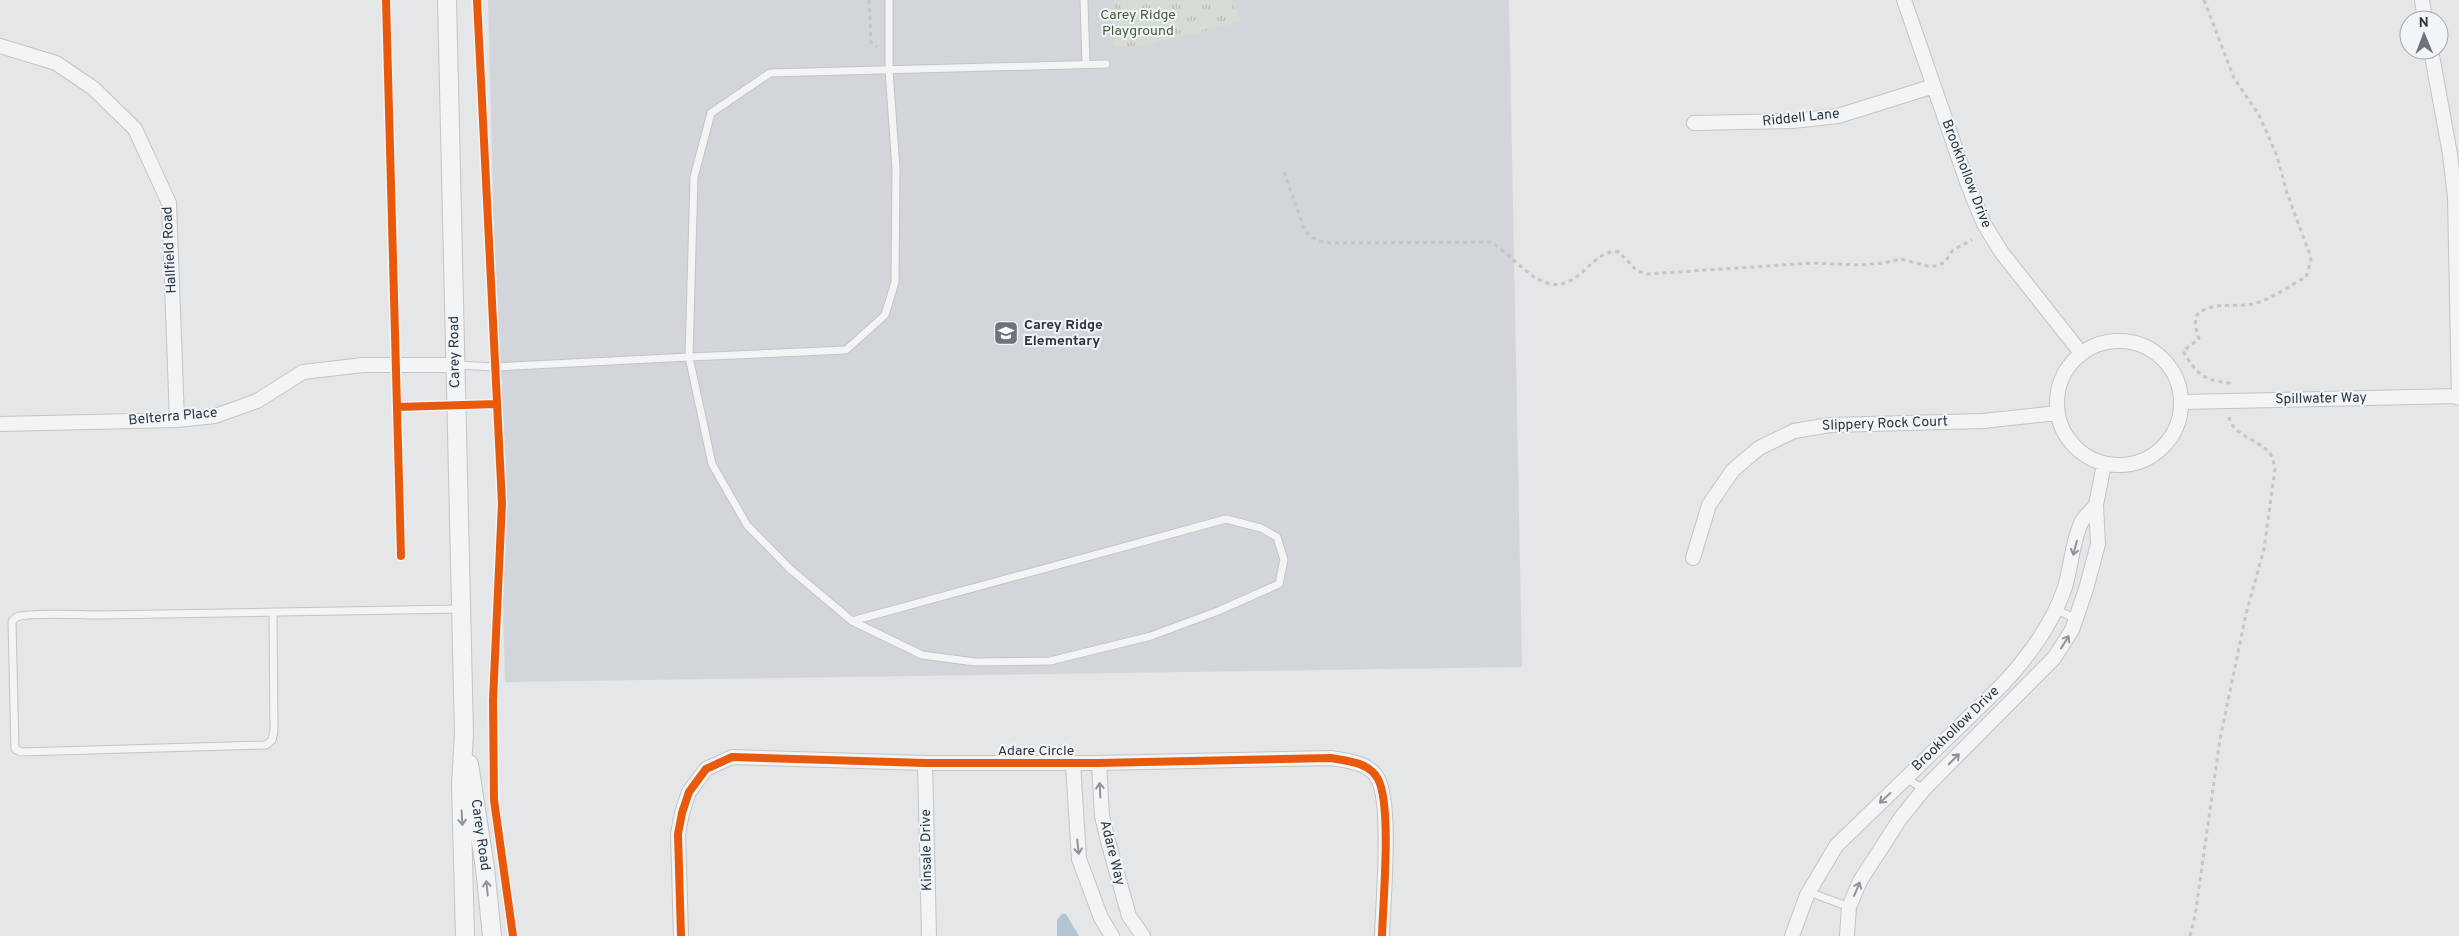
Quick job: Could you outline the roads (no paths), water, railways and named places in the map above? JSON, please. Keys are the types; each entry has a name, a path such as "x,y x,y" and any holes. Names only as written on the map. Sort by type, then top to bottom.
{"street":[{"name":"Carey Road","path":"447,0 464,734 461,784 466,936"},
{"name":"Brookhollow Drive","path":"1904,0 1984,224 2002,253 2081,353"},
{"name":"Hallfield Road","path":"0,46 56,62 93,88 135,130 169,203 177,420"},
{"path":"2433,60 2450,154 2455,197 2459,397"},
{"name":"Riddell Lane","path":"1694,123 1793,121 1838,116 1934,86"},
{"path":"2113,340 2130,341 2147,346 2161,356 2172,369 2180,385 2182,402 2180,418 2174,434 2164,446 2152,456 2137,463 2120,465 2104,464 2078,450 2068,440 2057,413 2057,396 2061,380 2069,365 2081,353 2096,344 2113,340"},
{"name":"Belterra Place","path":"0,424 177,420 215,416 257,401 303,372 363,366 456,365"},
{"name":"Spillwater Way","path":"2182,402 2459,397"},
{"name":"Slippery Rock Court","path":"1694,558 1710,505 1733,470 1759,448 1794,430 1830,425 1983,421 2057,413"},
{"name":"Brookhollow Drive","path":"1847,936 1849,907 1860,881 1900,819 1924,789 2054,658 2072,630 2098,544 2096,506 2104,464"},
{"name":"Brookhollow Drive","path":"1792,936 1809,892 1836,846 2003,684 2039,637 2055,609 2064,588 2082,523 2096,506"},
{"name":"Carey Road","path":"464,734 485,868 492,936"},
{"name":"Adare Circle","path":"681,936 678,834 689,792 706,769 732,757 925,763 1099,764 1331,758 1362,763 1378,778 1386,805 1382,936"},
{"name":"Kinsale Drive","path":"925,763 929,936"},
{"name":"Adare Way","path":"1073,763 1079,859 1101,918 1112,936"},
{"name":"Adare Way","path":"1099,764 1102,816 1108,841 1129,916 1143,936"}],"lane":[{"path":"456,365 495,367 846,350 885,315 895,282 896,169 889,70 889,0"},
{"path":"1084,0 1086,65"},
{"path":"852,621 1226,519 1261,528 1277,537 1284,560 1279,584 1218,611 1151,636 1050,661 975,662 922,655 852,621 790,569 747,525 712,464 689,357 694,177 711,113 770,73 1106,64"},
{"path":"273,612 274,731 272,740 266,745 102,751 22,752 15,749 12,622 14,618 36,616 273,612 461,609"},
{"path":"2055,609 2076,619"},
{"path":"2003,684 2019,694"},
{"path":"1905,778 1924,789"},
{"path":"1809,892 1849,907"}],"water":[{"path":"1062,914 1066,914 1079,936 1057,936 1057,920"}],"place":[{"name":"Carey Ridge Elementary","path":"1006,333"}],"park label":[{"name":"Carey Ridge Playground","path":"1138,24"}]}
